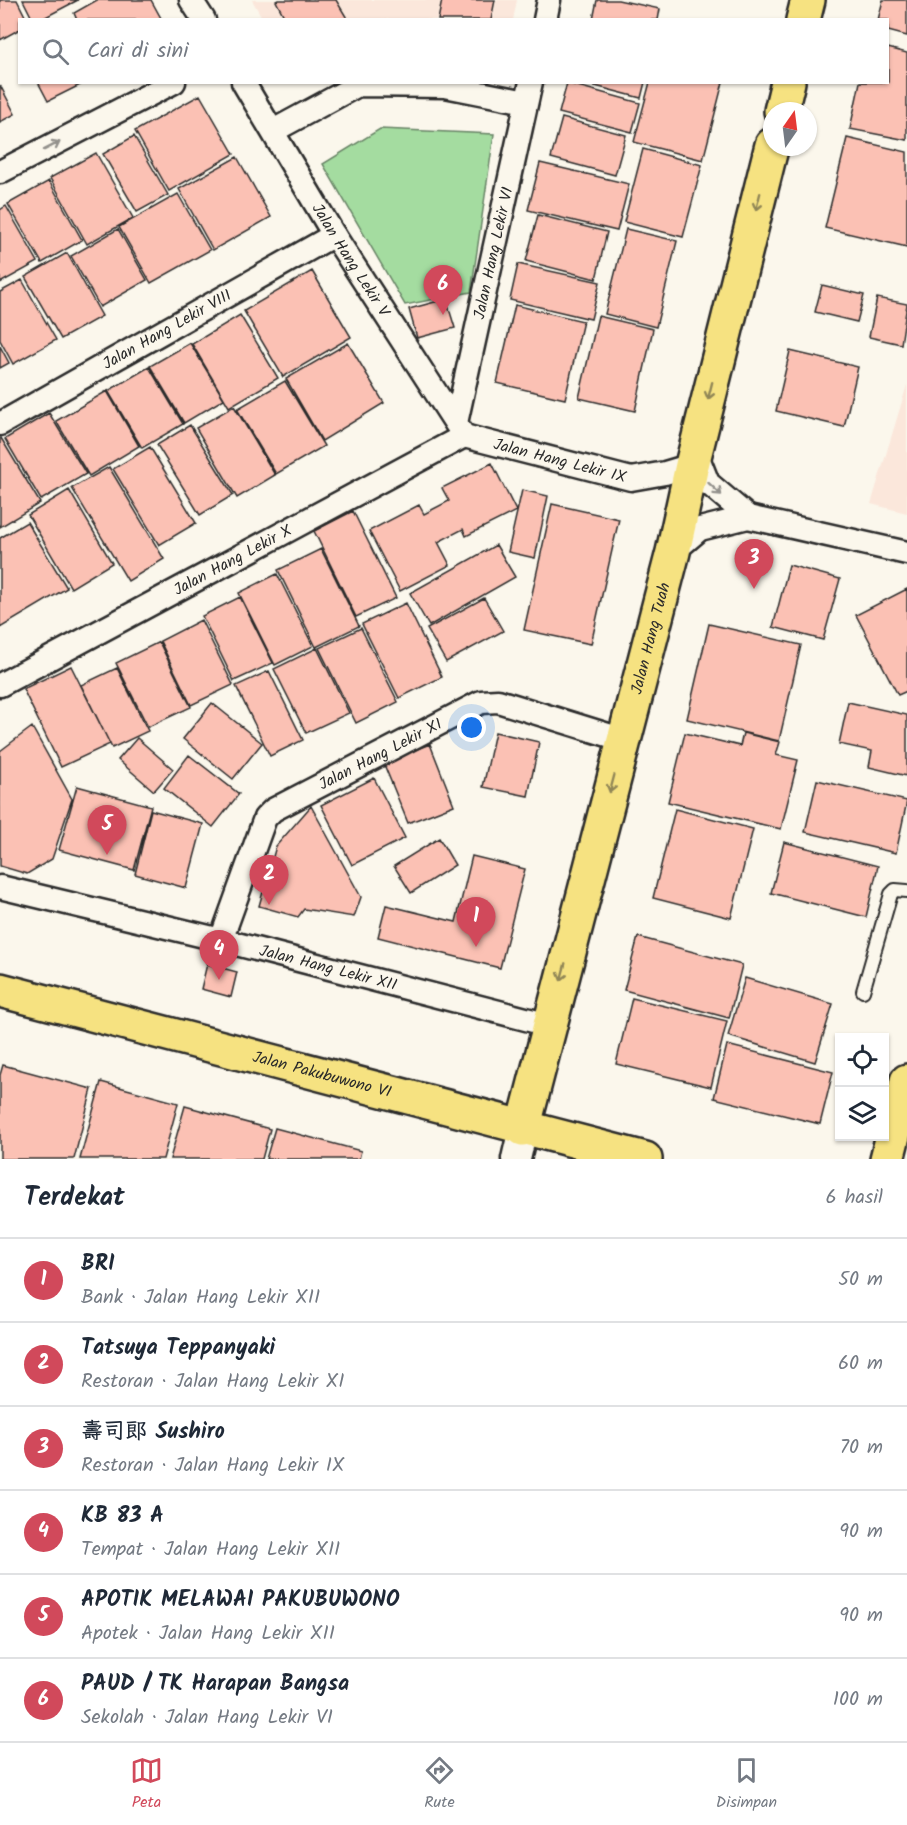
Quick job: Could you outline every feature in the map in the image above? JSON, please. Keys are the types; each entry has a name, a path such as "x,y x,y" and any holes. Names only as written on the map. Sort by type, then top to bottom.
{"main road":[{"path":"804,18 808,0"},
{"path":"782,102 787,84"},
{"name":"Jalan Hang Tuah","path":"520,1144 673,552 694,457 769,156"},
{"name":"Jalan Pakubuwono VI","path":"0,990 520,1144 645,1159"},
{"path":"887,1159 907,1081"}],"street":[{"path":"192,0 203,18"},
{"path":"545,18 549,0"},
{"path":"0,172 170,84"},
{"name":"Jalan Hang Lekir V","path":"244,84 334,235 460,430"},
{"path":"273,130 358,85 445,86 528,92"},
{"name":"Jalan Hang Lekir VI","path":"460,430 528,92"},
{"name":"Jalan Hang Lekir VIII","path":"0,424 334,235"},
{"name":"Jalan Hang Lekir IX","path":"460,430 631,479 665,473 694,457"},
{"name":"Jalan Hang Lekir X","path":"0,685 460,430"},
{"path":"694,457 708,483 748,517"},
{"path":"673,552 700,529 748,517 907,553"},
{"name":"Jalan Hang Lekir XI","path":"221,940 265,818 273,810 481,702 498,701 624,740"},
{"name":"Jalan Hang Lekir XII","path":"0,887 221,940 549,1025"}],"lane":[{"path":"862,991 891,894 895,890 907,891"}],"shaded area":[{"path":"252,0 517,0 513,18 262,18"},
{"path":"907,385 907,513 871,504"}],"green space":[{"path":"380,129 494,134 471,292 405,305 323,164"}],"building":[{"path":"0,0 17,0 26,18 18,18 18,30 0,40"},
{"path":"23,0 78,0 44,18 32,18"},
{"path":"97,0 151,0 161,18 76,18 74,13"},
{"path":"336,0 347,18 285,18 276,1"},
{"path":"442,0 495,0 491,18 438,18"},
{"path":"597,0 618,0 660,9 658,18 593,18"},
{"path":"883,0 907,0 907,36 889,31 889,18 878,18"},
{"path":"889,48 907,53 907,140 850,129 860,84 889,84"},
{"path":"39,84 82,84 48,101"},
{"path":"567,84 640,103 632,132 559,113"},
{"path":"588,84 644,84 641,98"},
{"path":"649,84 722,84 703,160 634,142"},
{"path":"0,85 15,114 0,122"},
{"path":"200,95 234,154 169,191 135,131"},
{"path":"562,118 626,135 615,175 551,158"},
{"path":"134,136 168,195 137,212 103,154"},
{"path":"847,138 907,152 907,247 825,228"},
{"path":"643,149 702,165 683,237 624,222"},
{"path":"96,153 133,218 87,244 50,178"},
{"path":"237,157 271,217 213,250 179,189"},
{"path":"540,163 629,184 617,231 528,210"},
{"path":"49,181 82,240 42,263 8,204"},
{"path":"178,194 210,250 151,283 119,227"},
{"path":"6,206 38,262 0,283 0,210"},
{"path":"538,215 607,232 596,279 526,261"},
{"path":"118,229 147,280 100,307 71,256"},
{"path":"626,229 677,241 656,327 605,314"},
{"path":"67,253 102,316 61,339 25,277"},
{"path":"518,264 600,282 591,319 510,300"},
{"path":"312,271 351,337 283,377 244,311"},
{"path":"22,280 56,340 13,364 0,340 0,292"},
{"path":"822,285 864,295 857,322 815,312"},
{"path":"877,298 907,304 901,344 869,337"},
{"path":"446,299 455,328 417,338 409,309"},
{"path":"515,305 583,321 565,399 497,383"},
{"path":"240,315 278,378 229,407 192,344"},
{"path":"598,316 653,329 635,411 579,398"},
{"path":"190,343 224,399 184,423 150,366"},
{"path":"348,343 384,403 322,441 286,379"},
{"path":"0,346 9,363 0,368"},
{"path":"790,351 858,367 844,427 776,411"},
{"path":"149,367 183,424 142,448 108,391"},
{"path":"285,381 324,446 276,474 237,409"},
{"path":"107,391 139,446 89,476 56,421"},
{"path":"234,406 275,475 237,498 196,428"},
{"path":"49,413 86,474 41,500 5,439"},
{"path":"190,425 233,495 200,515 157,445"},
{"path":"0,439 40,503 0,527"},
{"path":"150,447 196,523 159,545 113,469"},
{"path":"492,463 516,511 466,536 463,529 438,542 450,565 400,591 369,531 419,505 424,514 449,501 442,488"},
{"path":"109,467 164,559 128,581 72,488"},
{"path":"69,490 112,563 71,588 28,515"},
{"path":"522,490 548,496 535,558 508,552"},
{"path":"552,504 619,519 591,644 524,630"},
{"path":"353,511 396,598 356,617 314,531"},
{"path":"27,522 67,588 0,628 0,538"},
{"path":"496,545 515,577 429,626 410,593"},
{"path":"321,549 359,626 316,647 278,570"},
{"path":"789,565 840,579 823,640 773,627"},
{"path":"277,574 313,646 275,665 239,593"},
{"path":"907,589 907,691 898,695 856,615"},
{"path":"240,597 273,663 234,681 202,616"},
{"path":"484,598 503,631 446,662 427,629"},
{"path":"406,603 442,677 399,698 362,624"},
{"path":"201,620 233,685 191,705 160,641"},
{"path":"709,624 801,645 779,741 687,719"},
{"path":"361,628 398,702 356,723 319,648"},
{"path":"159,642 191,707 148,727 116,663"},
{"path":"317,648 349,713 306,733 274,669"},
{"path":"71,666 110,744 61,767 23,689"},
{"path":"117,668 148,731 112,748 81,685"},
{"path":"269,671 303,740 270,756 236,686"},
{"path":"848,702 907,715 907,776 869,767 872,751 839,744"},
{"path":"212,703 262,743 233,779 183,739"},
{"path":"32,727 72,799 52,859 27,874 0,866 0,751"},
{"path":"495,732 539,742 528,796 483,787"},
{"path":"685,733 740,746 743,733 780,742 776,755 798,760 781,829 668,802"},
{"path":"137,738 173,769 154,791 118,760"},
{"path":"430,744 454,805 408,823 383,762"},
{"path":"189,755 239,794 213,827 164,788"},
{"path":"374,778 405,838 352,865 321,805"},
{"path":"817,780 907,801 896,853 805,832"},
{"path":"77,786 151,806 134,870 59,850"},
{"path":"311,806 361,897 354,917 304,909 298,917 259,906 276,846"},
{"path":"675,809 753,829 731,918 653,898"},
{"path":"151,810 203,824 186,888 135,874"},
{"path":"439,838 455,865 411,893 394,866"},
{"path":"784,842 878,866 866,917 771,893"},
{"path":"472,856 525,869 500,968 378,937 386,905 456,922"},
{"path":"638,937 742,965 729,1018 624,990"},
{"path":"207,964 237,972 231,997 201,989"},
{"path":"745,978 833,1004 815,1062 728,1036"},
{"path":"632,998 727,1021 711,1087 616,1064"},
{"path":"727,1045 833,1072 820,1124 714,1098"},
{"path":"3,1065 92,1089 74,1159 0,1159 0,1075"},
{"path":"101,1082 178,1103 163,1159 80,1159"},
{"path":"185,1106 270,1129 262,1159 170,1159"},
{"path":"275,1128 361,1151 359,1159 266,1159"}],"place":[{"name":"PAUD / TK Harapan Bangsa","path":"443,315"},
{"name":"壽司郎 Sushiro","path":"754,589"},
{"name":"APOTIK MELAWAI PAKUBUWONO","path":"107,855"},
{"name":"Tatsuya Teppanyaki","path":"269,905"},
{"name":"BRI","path":"476,947"},
{"name":"KB 83 A","path":"219,980"}]}
